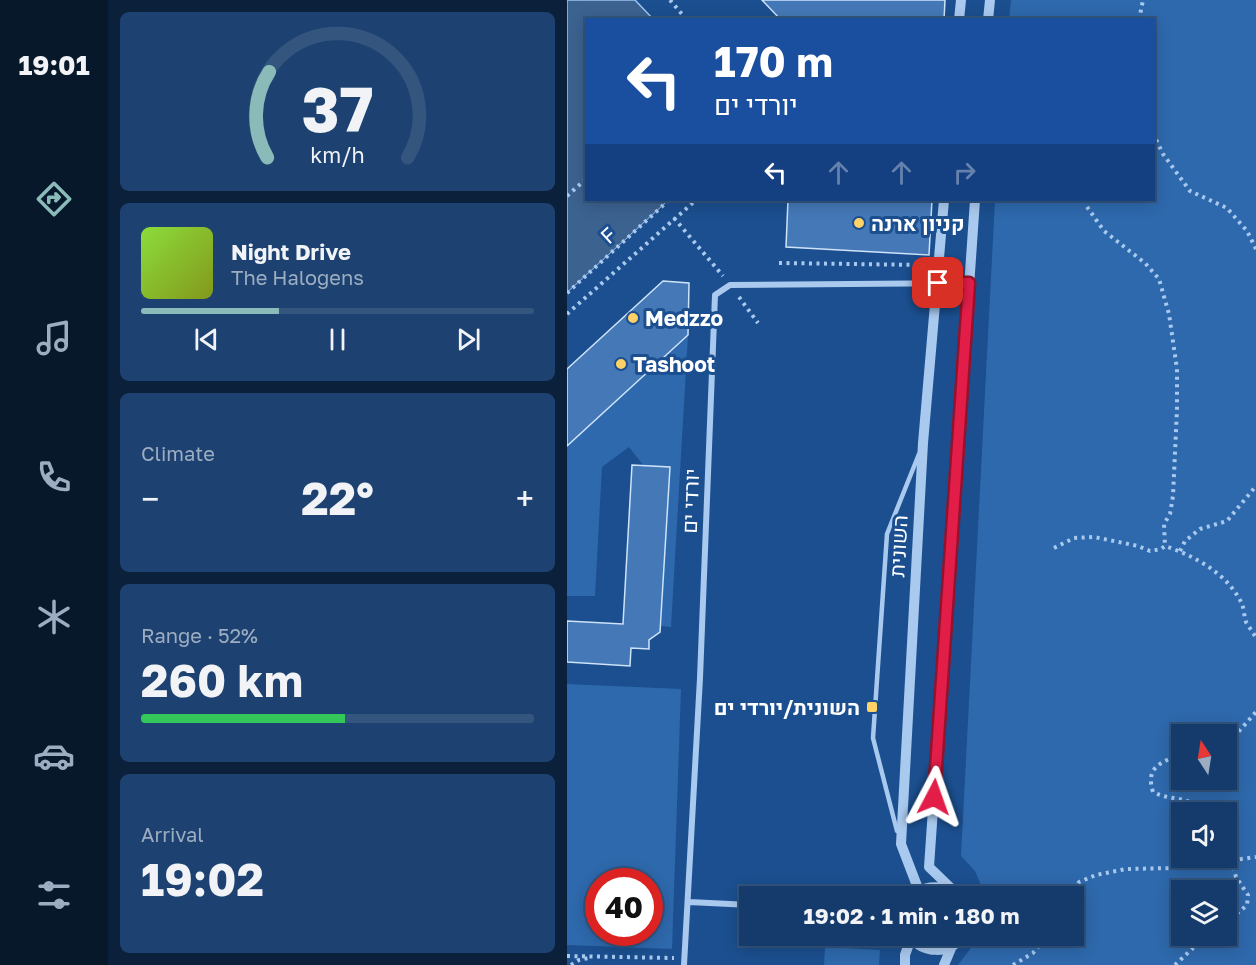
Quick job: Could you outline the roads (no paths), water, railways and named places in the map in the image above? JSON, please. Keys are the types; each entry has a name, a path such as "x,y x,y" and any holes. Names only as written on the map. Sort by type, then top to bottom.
{"street":[{"path":"959,18 961,0"},
{"path":"988,18 990,0"},
{"name":"השונית","path":"914,886 901,844 923,443 944,201"},
{"path":"949,886 929,867 975,201"},
{"path":"938,283 969,283"},
{"name":"יורדי ים","path":"685,961 715,295 730,285 938,283"},
{"path":"689,902 739,904"},
{"path":"905,965 908,946"},
{"path":"921,946 935,951 953,946"},
{"path":"944,965 953,946"}],"lane":[{"path":"901,844 873,738 887,534 923,443"}],"place":[{"name":"קניון ארנה","path":"859,223"},
{"name":"Medzzo","path":"633,318"},
{"name":"Tashoot","path":"621,364"},
{"name":"השונית/יורדי ים","path":"872,707"}]}
